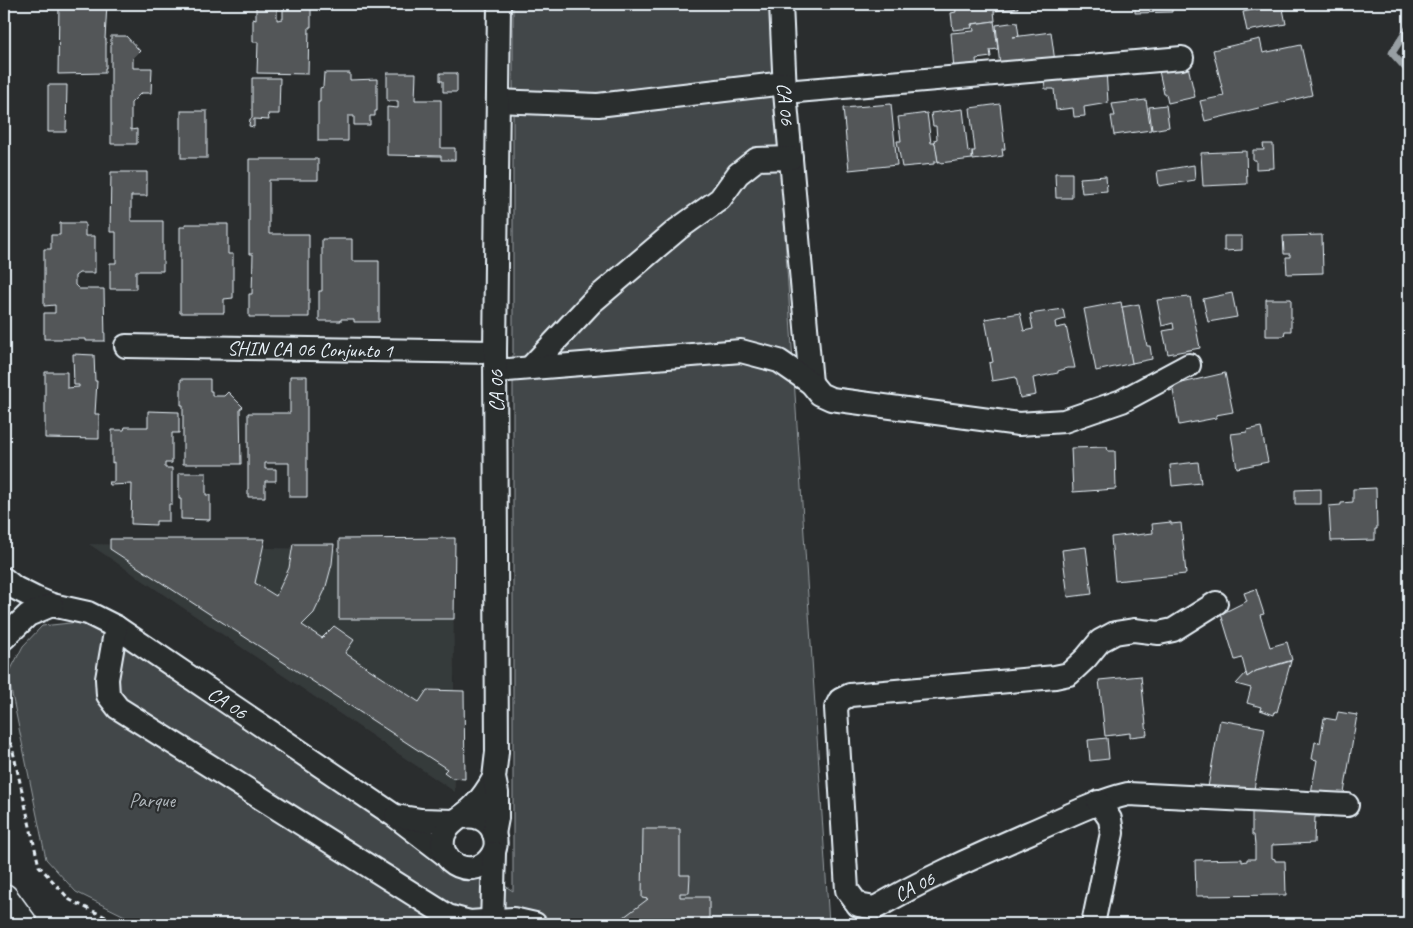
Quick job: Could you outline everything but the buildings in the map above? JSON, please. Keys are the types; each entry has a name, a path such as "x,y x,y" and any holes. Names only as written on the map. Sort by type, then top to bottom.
{"main road":[{"path":"4,898 23,924"}],"street":[{"name":"CA 06","path":"4,579 15,588 52,605 88,613 116,627 395,816 447,856 453,863 462,868 471,869 481,866 488,861 494,843 497,802 494,778 497,752 495,362 499,4"},
{"name":"CA 06","path":"781,4 785,88 811,383"},
{"path":"498,101 598,105 785,88 1182,58"},
{"path":"530,368 592,302 678,229 720,199 738,174 757,159 791,158"},
{"name":"SHIN CA 06 Conjunto 1","path":"126,346 495,362 530,368 741,351 779,361 811,383 820,394 831,399 1019,424 1064,421 1122,401 1189,365"},
{"name":"CA 06","path":"1216,603 1173,630 1160,633 1134,630 1116,633 1100,641 1069,674 1055,677 850,695 840,700 836,708 847,890 858,905 875,908 962,863 1098,802 1128,794 1348,805"},
{"path":"4,638 28,615 52,605"},
{"path":"116,627 107,680 108,695 118,708 448,916 470,922 492,922 513,919 535,924"},
{"name":"CA 06","path":"447,856 443,847 447,828 483,796 494,778"},
{"path":"1093,924 1112,833 1110,818 1098,802"},
{"name":"CA 06","path":"395,816 421,820 458,819 472,816 481,819 489,825 494,843"},
{"path":"492,922 494,843"}],"path":[{"path":"4,726 12,746 39,866 70,900 120,924"}],"shaded area":[{"path":"89,544 453,552 455,792"}],"green space":[{"name":"Parque","path":"513,4 770,4 829,924 141,924 76,892 46,859 8,675 23,646 42,626 89,621 513,891"}],"waterway":[{"path":"1409,27 1392,53 1409,72"}]}
